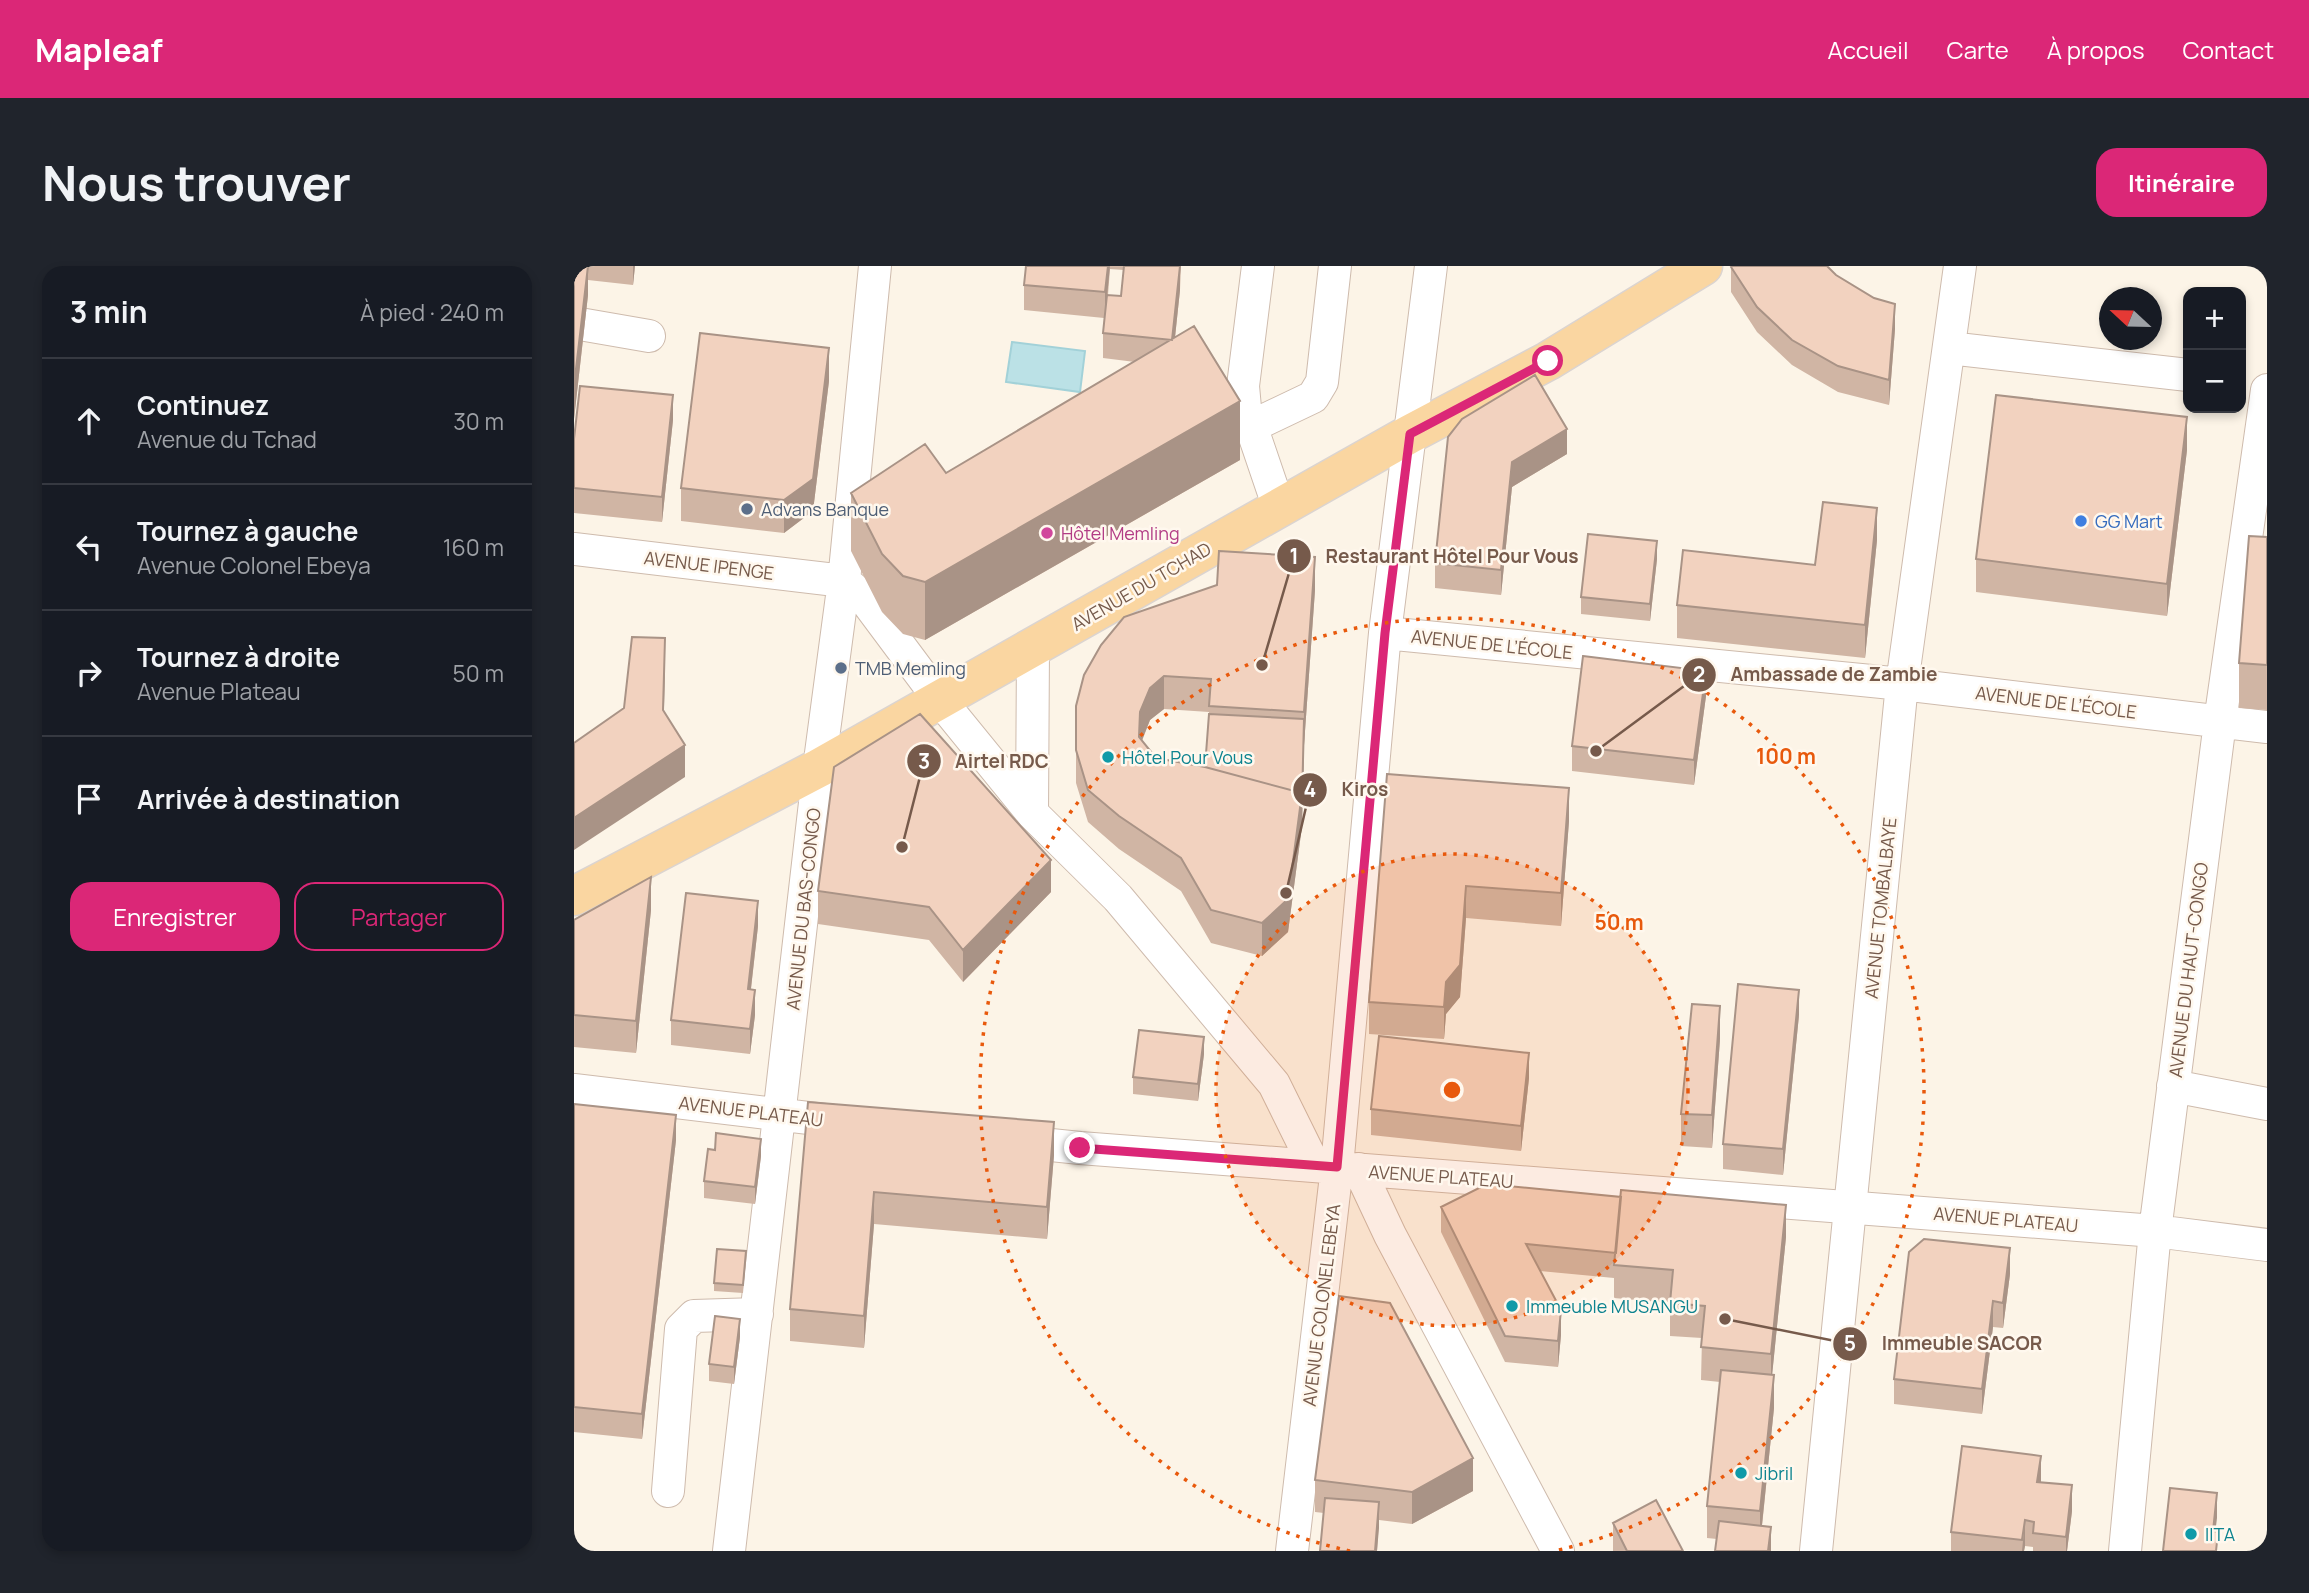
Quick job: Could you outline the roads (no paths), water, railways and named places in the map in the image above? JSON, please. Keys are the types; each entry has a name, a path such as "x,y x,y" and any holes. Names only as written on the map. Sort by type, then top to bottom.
{"main road":[{"name":"AVENUE DU TCHAD","path":"574,896 819,768 1410,434 1548,361 1703,266"}],"street":[{"name":"AVENUE DU BAS-CONGO","path":"729,1551 819,768 844,581 875,266"},
{"path":"1258,266 1243,386 1250,427 1279,508"},
{"path":"1250,427 1312,397 1318,390 1322,382 1335,266"},
{"name":"AVENUE COLONEL EBEYA","path":"1292,1551 1336,1167 1385,633 1431,266"},
{"name":"AVENUE TOMBALBAYE","path":"1815,1551 1902,684 1960,266"},
{"path":"574,323 649,336"},
{"path":"1949,348 2183,374"},
{"path":"2246,381 2267,383"},
{"name":"AVENUE DU HAUT-CONGO","path":"2125,1551 2154,1231 2220,722 2267,390"},
{"name":"AVENUE IPENGE","path":"574,549 844,581"},
{"path":"844,581 864,598 940,700 1032,813 1118,898 1274,1084 1396,1247 1558,1551"},
{"name":"AVENUE DE L’ÉCOLE","path":"1385,633 1902,684 2267,727"},
{"path":"1032,813 1033,648"},
{"path":"2173,1086 2267,1104"},
{"name":"AVENUE PLATEAU","path":"574,1090 875,1126"},
{"name":"AVENUE PLATEAU","path":"985,1138 1080,1148 2154,1231 2267,1245"},
{"path":"668,1492 681,1329 694,1316 757,1314"}],"water":[{"path":"1012,342 1085,351 1080,392 1006,382"}],"place":[{"name":"Advans Banque","path":"747,509"},
{"name":"GG Mart","path":"2081,521"},
{"name":"Hôtel Memling","path":"1047,533"},
{"name":"Restaurant Hôtel Pour Vous","path":"1262,665"},
{"name":"TMB Memling","path":"841,668"},
{"name":"Ambassade de Zambie","path":"1596,751"},
{"name":"Hôtel Pour Vous","path":"1108,757"},
{"name":"Airtel RDC","path":"902,847"},
{"name":"Kiros","path":"1286,893"},
{"name":"Immeuble MUSANGU","path":"1512,1306"},
{"name":"Immeuble SACOR","path":"1725,1319"},
{"name":"Jibril","path":"1741,1473"},
{"name":"IITA","path":"2191,1534"}]}
